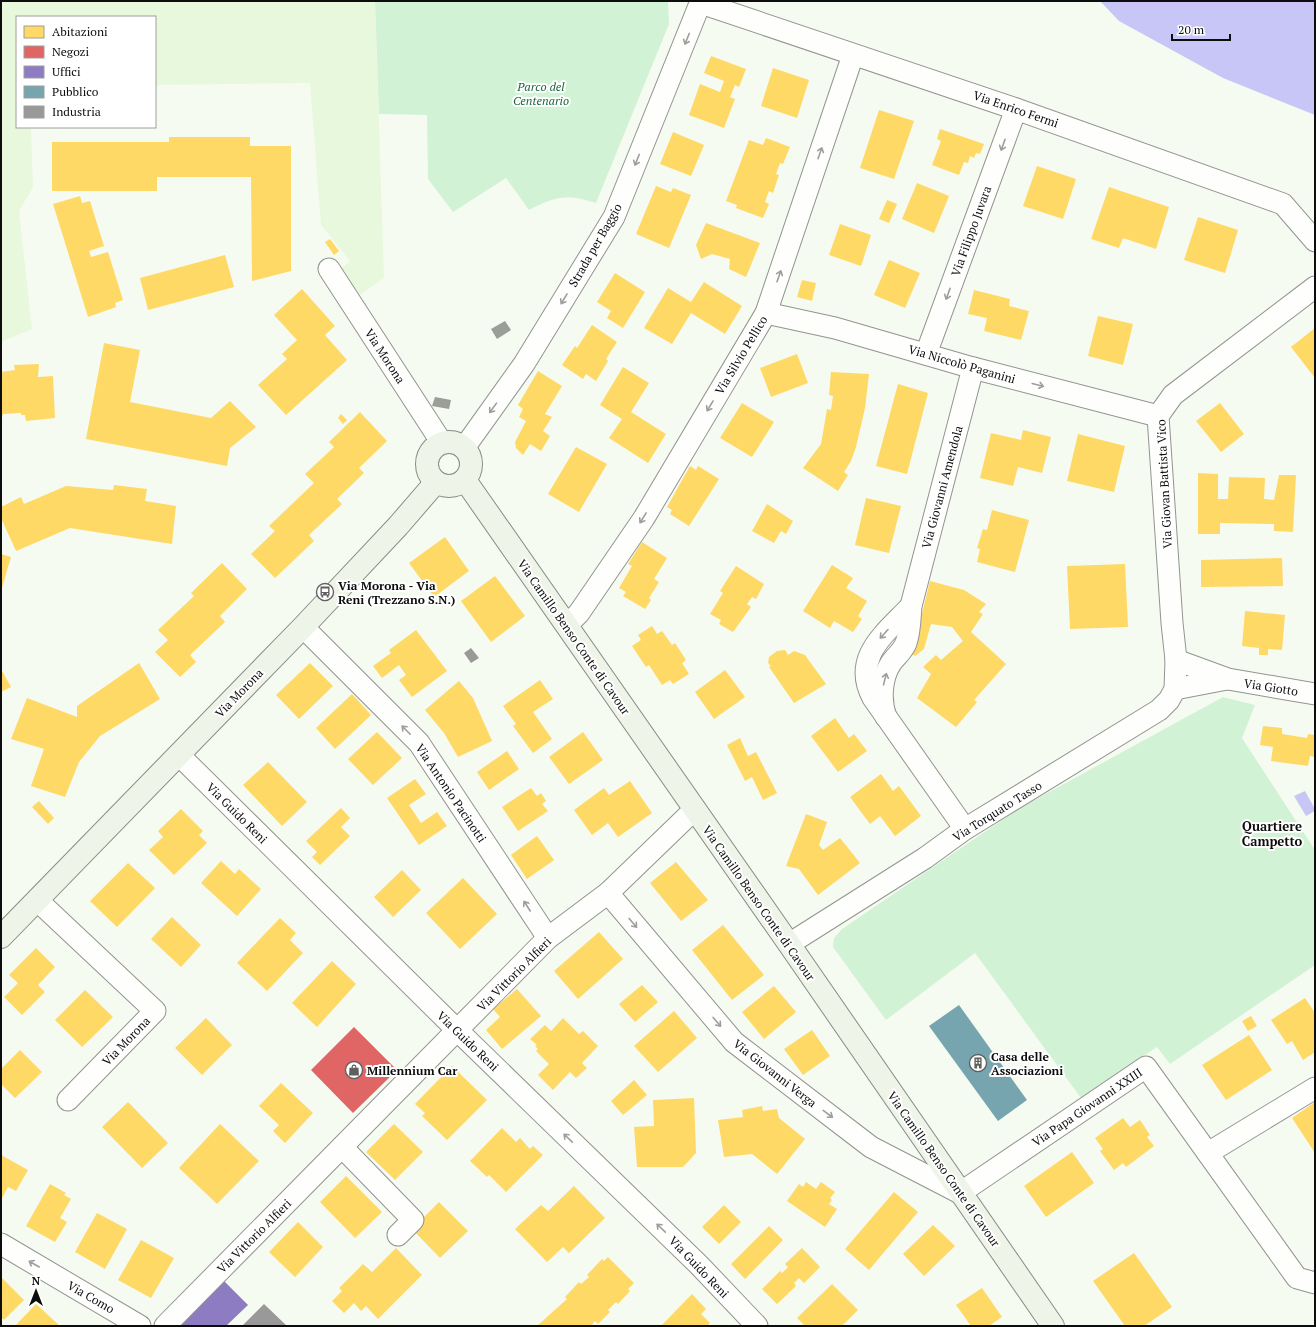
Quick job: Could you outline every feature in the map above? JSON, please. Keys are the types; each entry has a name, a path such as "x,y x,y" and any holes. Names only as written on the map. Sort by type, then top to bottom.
{"main road":[{"path":"451,442 464,448 470,458 471,464 468,476 465,480 450,487 436,482 428,473 427,461 432,450 442,443 451,442"},
{"name":"Via Camillo Benso Conte di Cavour","path":"465,480 789,944 1053,1326"},
{"name":"Via Morona","path":"1,937 38,901 303,627 398,526 436,482"}],"street":[{"name":"Via Enrico Fermi","path":"701,2 853,55 1016,109 1283,204 1315,241"},
{"name":"Strada per Baggio","path":"464,448 524,364 614,217 701,2"},
{"name":"Via Silvio Pellico","path":"567,625 579,613 644,518 766,313 853,55"},
{"name":"Via Filippo Juvara","path":"926,354 1016,109"},
{"name":"Via Morona","path":"329,269 442,443"},
{"name":"Via Giovan Battista Vico","path":"1176,660 1172,623 1158,416 1173,395 1315,287"},
{"name":"Via Niccolò Paganini","path":"766,313 835,328 973,368 1158,416"},
{"name":"Via Giovanni Amendola","path":"965,829 870,692 866,666 868,656 873,647 885,632 911,606 973,368"},
{"name":"Via Antonio Pacinotti","path":"303,627 419,743 548,938"},
{"name":"Via Giotto","path":"1176,660 1228,679 1315,694"},
{"path":"1175,689 1176,660"},
{"name":"Via Giotto","path":"1175,689 1228,679"},
{"name":"Via Torquato Tasso","path":"789,944 925,858 965,829 1159,710 1170,700 1175,689"},
{"name":"Via Guido Reni","path":"179,755 457,1030 699,1265 757,1326"},
{"name":"Via Vittorio Alfieri","path":"165,1326 548,938 608,893 694,810"},
{"name":"Via Giovanni Verga","path":"608,893 734,1042 871,1147 960,1193"},
{"name":"Via Morona","path":"38,901 155,1011 68,1100"},
{"name":"Via Papa Giovanni XXIII","path":"960,1193 1146,1067 1297,1278 1315,1283"},
{"path":"1208,1153 1315,1088"},
{"path":"342,1147 413,1220 398,1235"},
{"name":"Via Como","path":"1,1244 140,1326"}],"green space":[{"path":"1,1 375,1 384,278 360,295 342,268 350,261 321,225 310,83 156,85 156,16 16,16 16,128 31,128 33,187 19,211 32,329 1,342"},
{"name":"Parco del Centenario","path":"375,1 668,1 669,24 596,203 577,198 562,198 554,199 529,210 506,178 453,212 428,179 427,115 379,114"},
{"path":"1223,697 1255,705 1242,738 1315,850 1315,965 1170,1064 1157,1047 1081,1098 975,953 886,1020 833,947 834,938 842,929 1020,808"}],"water":[{"path":"1100,1 1315,1 1315,115 1223,78 1119,21"},
{"path":"1305,791 1315,809 1315,811 1306,816 1294,796"}],"building: Abitazioni":[{"path":"711,56 746,69 739,87 735,85 730,97 735,99 724,128 689,115 700,84 720,92 724,81 704,73"},
{"path":"773,68 809,80 797,118 761,106"},
{"path":"879,110 914,121 894,179 860,168"},
{"path":"940,129 984,144 980,154 976,153 974,158 970,156 968,163 964,162 959,175 932,165 941,141 937,139"},
{"path":"673,132 704,145 691,176 660,164"},
{"path":"169,137 250,137 250,146 291,146 291,271 252,281 251,177 157,177 157,191 52,191 52,142 169,142"},
{"path":"766,138 790,147 783,164 780,163 776,174 779,175 773,193 769,191 765,202 769,204 763,218 736,208 737,205 726,201 749,140 763,145"},
{"path":"1037,166 1076,179 1063,219 1023,206"},
{"path":"917,183 949,196 934,233 902,219"},
{"path":"656,186 671,192 673,188 691,195 669,248 636,234"},
{"path":"1109,187 1169,207 1156,249 1123,238 1119,248 1091,239"},
{"path":"80,196 82,203 90,201 104,246 89,251 91,257 108,252 123,300 115,303 116,307 88,317 53,204"},
{"path":"887,200 897,204 889,223 879,219"},
{"path":"1198,217 1238,230 1225,273 1184,260"},
{"path":"706,223 760,243 746,277 729,269 730,259 712,254 701,259 696,245"},
{"path":"840,224 871,235 861,266 829,255"},
{"path":"330,239 339,251 334,255 325,242"},
{"path":"225,255 234,287 148,310 140,278"},
{"path":"889,260 920,273 905,308 874,295"},
{"path":"615,273 645,292 623,328 607,318 611,311 597,302"},
{"path":"802,280 816,283 812,301 797,297"},
{"path":"704,282 742,306 725,334 691,313 672,344 644,328 668,288 691,302"},
{"path":"302,289 335,326 325,335 347,360 286,415 258,385 287,359 282,354 297,340 274,315"},
{"path":"974,290 1010,299 1009,306 1029,311 1021,340 984,331 987,318 968,314"},
{"path":"1098,316 1133,324 1123,365 1088,356"},
{"path":"592,325 617,342 606,359 608,361 596,381 586,374 583,379 562,365 575,346 577,348"},
{"path":"1315,328 1315,378 1291,347"},
{"path":"104,343 140,350 130,402 211,418 230,401 256,427 230,448 227,466 86,439"},
{"path":"797,354 808,383 771,397 760,368"},
{"path":"39,364 38,377 53,376 55,418 26,421 25,415 21,415 21,413 3,414 1,420 1,372 15,370 14,365"},
{"path":"623,367 649,383 631,412 666,434 648,463 609,438 622,419 600,405"},
{"path":"538,371 562,386 545,414 552,417 543,431 550,436 541,451 530,444 523,455 516,448 515,442 526,421 519,417 523,409 518,405"},
{"path":"831,372 869,374 865,408 856,447 851,461 844,472 848,475 838,491 803,468 821,444 827,409 831,410 833,396 829,395"},
{"path":"898,384 928,393 907,474 876,466"},
{"path":"742,403 774,422 752,457 720,438"},
{"path":"1220,403 1244,434 1221,452 1196,421"},
{"path":"360,412 387,441 359,468 364,473 337,499 342,504 309,535 314,541 275,578 251,554 275,531 269,526 314,483 305,474 334,447 329,442"},
{"path":"341,414 347,420 343,424 338,418"},
{"path":"1023,430 1051,437 1042,473 1018,467 1013,486 980,478 991,433 1021,440"},
{"path":"1078,434 1125,446 1114,492 1067,481"},
{"path":"576,447 607,464 579,512 548,494"},
{"path":"690,466 696,470 698,466 719,479 689,526 670,514 672,510 667,507"},
{"path":"1198,473 1218,474 1218,499 1228,499 1229,477 1265,478 1264,499 1274,500 1279,475 1296,475 1293,532 1274,531 1274,524 1220,523 1220,534 1198,534"},
{"path":"114,485 147,489 145,501 176,506 172,544 70,528 16,551 1,518 1,507 21,497 24,504 66,486 113,490"},
{"path":"866,498 901,506 889,553 855,545"},
{"path":"767,504 793,521 786,534 781,531 774,543 752,531"},
{"path":"992,510 1029,520 1015,572 977,562 980,549 977,548 983,529 987,530"},
{"path":"445,537 469,571 434,597 409,563"},
{"path":"642,542 667,558 654,579 659,582 649,598 651,600 645,609 623,596 626,592 619,588 632,566 628,564"},
{"path":"1,554 11,557 1,591"},
{"path":"1282,558 1283,586 1201,587 1201,560"},
{"path":"222,563 247,589 220,616 225,622 190,655 196,662 180,677 155,652 168,640 158,630 194,596 191,593"},
{"path":"1125,564 1128,627 1070,629 1067,566"},
{"path":"832,565 853,578 846,588 867,601 858,616 862,619 853,632 834,621 830,628 803,611"},
{"path":"736,566 764,584 756,599 752,597 747,604 751,607 733,632 719,624 721,620 710,614 723,593 720,591"},
{"path":"495,576 525,616 491,642 461,601"},
{"path":"930,581 964,590 986,604 979,612 983,614 971,632 1006,664 974,700 977,702 956,727 917,698 931,674 923,667 936,655 941,660 963,641 952,627 931,624 924,649 915,656 907,651 914,646"},
{"path":"1245,611 1285,615 1282,650 1268,649 1268,655 1259,655 1259,648 1242,646"},
{"path":"652,626 657,634 662,631 672,645 675,643 686,660 682,663 689,674 673,684 670,680 662,685 649,665 646,667 632,646 641,640 638,635"},
{"path":"416,630 447,671 412,697 399,680 406,675 399,665 382,678 373,666 391,653 389,650"},
{"path":"785,650 788,655 794,651 805,655 826,684 794,703 769,667 771,666 768,663 769,657 777,651"},
{"path":"139,663 160,699 100,736 79,762 65,797 31,786 44,749 11,739 27,698 77,717 77,706"},
{"path":"310,663 333,686 299,719 276,695"},
{"path":"1,669 11,687 1,692"},
{"path":"725,670 745,697 714,719 695,692"},
{"path":"540,680 553,699 533,712 552,739 533,753 513,726 516,724 503,706"},
{"path":"459,681 473,698 492,741 458,757 444,733 425,710"},
{"path":"352,694 371,715 335,749 316,728"},
{"path":"835,718 849,738 854,734 867,751 838,772 811,736"},
{"path":"1263,726 1282,728 1282,734 1307,738 1308,734 1315,735 1315,757 1310,756 1308,766 1271,761 1273,747 1260,745"},
{"path":"377,732 402,758 373,785 348,759"},
{"path":"583,732 603,760 569,784 549,757"},
{"path":"740,738 748,756 756,752 777,793 763,800 752,777 745,781 727,745"},
{"path":"507,751 519,769 489,790 477,772"},
{"path":"268,762 307,802 282,826 243,785"},
{"path":"881,774 893,791 899,786 921,816 895,836 880,816 870,824 850,797"},
{"path":"415,779 426,794 409,805 421,823 437,812 447,826 419,845 387,798"},
{"path":"630,781 652,813 618,837 608,823 592,835 574,810 604,788 609,795"},
{"path":"531,788 537,796 541,793 546,801 542,804 548,811 518,831 502,807"},
{"path":"39,801 54,818 48,824 32,807"},
{"path":"341,808 350,818 341,827 350,836 320,865 312,857 317,852 306,841"},
{"path":"181,809 203,831 199,835 207,843 174,875 149,850 163,837 158,831"},
{"path":"806,814 827,822 819,845 823,850 840,838 860,863 818,895 799,869 786,866"},
{"path":"537,836 554,860 527,879 511,855"},
{"path":"221,861 235,874 239,869 261,889 237,916 201,883"},
{"path":"676,862 708,900 681,921 650,883"},
{"path":"128,863 155,888 117,927 90,901"},
{"path":"402,870 421,890 393,917 374,897"},
{"path":"463,878 497,914 460,949 426,913"},
{"path":"172,917 201,945 181,967 151,939"},
{"path":"280,918 296,933 290,940 303,953 267,991 237,963"},
{"path":"723,925 764,975 732,1000 692,950"},
{"path":"599,932 623,959 578,999 554,971"},
{"path":"36,948 55,967 38,985 45,992 22,1015 4,997 18,983 9,975"},
{"path":"332,961 356,984 317,1027 292,1003"},
{"path":"642,985 658,1002 635,1022 619,1004"},
{"path":"774,986 796,1012 764,1039 742,1012"},
{"path":"517,989 541,1016 502,1049 486,1030 500,1017 493,1009"},
{"path":"85,990 113,1017 82,1047 55,1020"},
{"path":"1305,998 1315,1013 1315,1052 1303,1060 1292,1041 1287,1044 1271,1020"},
{"path":"674,1011 697,1038 658,1072 634,1046"},
{"path":"1251,1016 1257,1026 1248,1031 1242,1021"},
{"path":"206,1018 232,1045 202,1075 175,1048"},
{"path":"563,1018 579,1034 583,1031 598,1046 582,1063 587,1068 576,1078 570,1072 553,1090 538,1075 549,1064 536,1051 538,1049 535,1046 537,1045 530,1039 545,1025 551,1031"},
{"path":"812,1030 830,1056 803,1075 784,1049"},
{"path":"1249,1035 1272,1070 1226,1100 1202,1065"},
{"path":"20,1050 42,1072 15,1098 1,1084 1,1069"},
{"path":"452,1066 487,1100 447,1140 422,1116 425,1113 415,1104"},
{"path":"634,1080 647,1095 623,1115 611,1101"},
{"path":"281,1083 313,1113 285,1143 273,1131 279,1125 259,1106"},
{"path":"694,1098 696,1153 683,1167 637,1167 634,1127 654,1126 653,1100"},
{"path":"128,1102 168,1143 142,1168 102,1127"},
{"path":"1315,1102 1315,1153 1292,1118"},
{"path":"762,1106 763,1111 777,1109 779,1118 805,1139 777,1174 752,1154 724,1157 718,1120 743,1117 742,1110"},
{"path":"1123,1118 1130,1127 1140,1120 1150,1135 1147,1137 1154,1146 1126,1167 1123,1163 1114,1170 1100,1151 1103,1149 1095,1138"},
{"path":"220,1124 259,1161 217,1204 179,1168"},
{"path":"394,1124 423,1152 395,1180 366,1152"},
{"path":"502,1128 516,1142 520,1138 530,1149 533,1146 543,1155 506,1192 489,1175 487,1177 470,1161"},
{"path":"1072,1152 1094,1183 1046,1217 1024,1186"},
{"path":"1,1155 28,1170 16,1191 8,1187 1,1200"},
{"path":"346,1176 382,1212 355,1238 320,1202"},
{"path":"806,1182 816,1189 821,1182 835,1192 830,1198 832,1200 829,1204 837,1209 825,1227 787,1201 799,1184 803,1187"},
{"path":"50,1184 66,1193 64,1195 71,1199 60,1218 67,1222 55,1242 26,1226"},
{"path":"574,1186 605,1218 569,1253 563,1247 547,1262 515,1229 541,1205 548,1211"},
{"path":"894,1192 918,1212 869,1270 845,1249"},
{"path":"439,1202 468,1231 440,1258 412,1229"},
{"path":"724,1205 741,1222 719,1244 702,1227"},
{"path":"97,1213 127,1229 105,1269 75,1252"},
{"path":"298,1222 323,1247 295,1277 269,1252"},
{"path":"933,1225 955,1246 924,1276 903,1254"},
{"path":"769,1226 783,1240 745,1279 731,1264"},
{"path":"141,1240 174,1258 151,1298 118,1280"},
{"path":"396,1248 422,1275 378,1319 366,1306 361,1311 354,1303 344,1313 332,1301 342,1291 339,1288 363,1264 372,1272"},
{"path":"802,1248 820,1267 804,1283 799,1278 794,1283 796,1286 777,1304 762,1289 780,1271 782,1273 788,1267 785,1264"},
{"path":"1134,1253 1172,1307 1144,1326 1125,1326 1093,1281"},
{"path":"608,1257 634,1283 628,1289 630,1291 618,1304 616,1302 608,1310 610,1312 598,1324 595,1321 591,1326 537,1326 567,1299 565,1297 579,1282 581,1284 589,1277 587,1275 602,1259 604,1261"},
{"path":"1,1277 24,1300 4,1320 1,1317"},
{"path":"832,1284 858,1310 842,1326 805,1326 797,1318"},
{"path":"982,1288 1002,1317 989,1326 971,1326 956,1305"},
{"path":"692,1294 706,1309 701,1314 710,1323 707,1326 661,1326"},
{"path":"36,1304 60,1326 15,1326"}],"building: Negozi":[{"name":"Millennium Car","path":"354,1027 397,1070 353,1113 311,1070"}],"building: Uffici":[{"path":"223,1280 248,1305 226,1326 179,1326"}],"building: Pubblico":[{"name":"Casa delle Associazioni","path":"959,1005 1027,1100 998,1121 929,1026"}],"building: Industria":[{"path":"471,648 479,658 471,663 464,653"},
{"path":"264,1304 287,1326 242,1326"}],"building: Altro":[{"path":"505,321 511,330 497,339 491,329"},
{"path":"435,397 451,400 449,409 432,406"}],"place":[{"name":"Via Morona - Via Reni (Trezzano S.N.)","path":"325,592"},
{"name":"Casa delle Associazioni","path":"978,1063"},
{"name":"Millennium Car","path":"354,1070"}],"district":[{"name":"Quartiere Campetto","path":"1272,834"}]}
